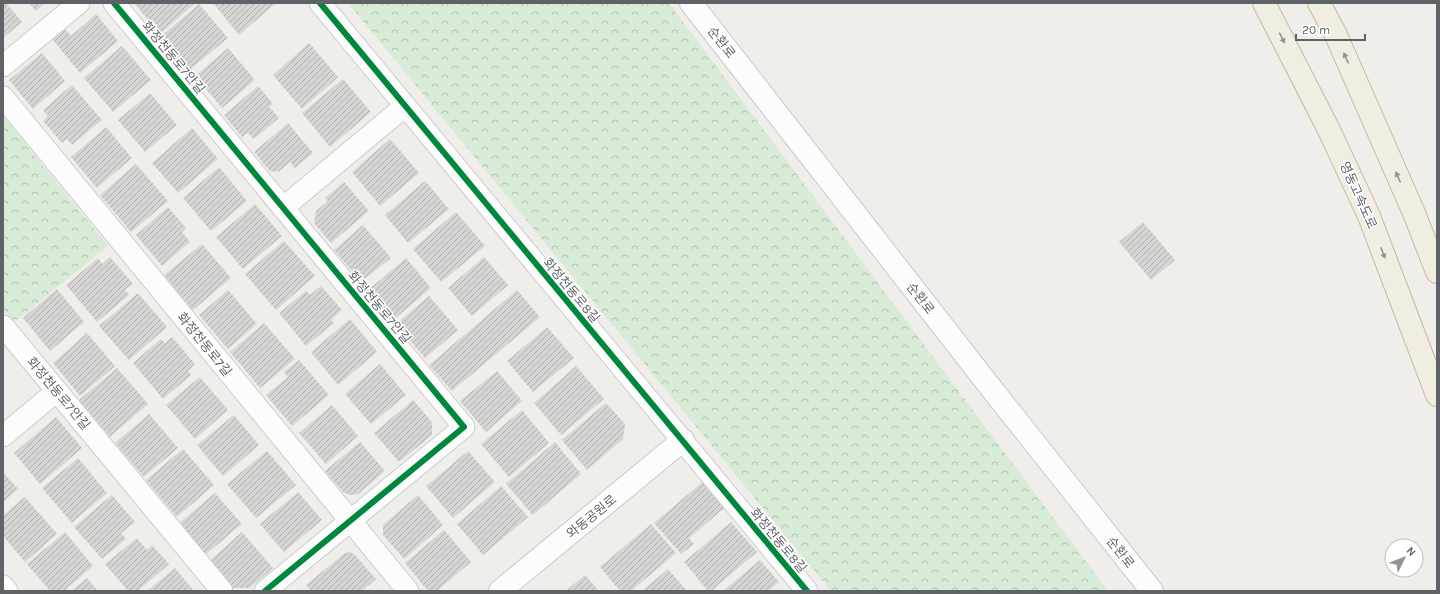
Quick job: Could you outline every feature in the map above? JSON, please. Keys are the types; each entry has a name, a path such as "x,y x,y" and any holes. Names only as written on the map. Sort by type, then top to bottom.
{"highway":[{"name":"영동고속도로","path":"1264,3 1329,130 1369,216 1437,395"},
{"path":"1319,3 1335,33 1414,213 1437,272"}],"main road":[{"name":"순환로","path":"691,3 1152,591"},
{"name":"와동공원로","path":"500,591 683,440"}],"street":[{"path":"3,66 79,3"},
{"name":"화정천동로7안길","path":"114,3 464,427 265,591"},
{"name":"화정천동로8길","path":"320,3 807,591"},
{"name":"화정천동로7길","path":"3,97 408,591"},
{"path":"283,208 405,106"},
{"name":"화정천동로7안길","path":"3,326 222,591"},
{"path":"3,436 57,391"},
{"path":"3,586 7,591"}],"green space":[{"path":"348,3 669,3 1108,591 831,591"},
{"path":"3,116 108,246 13,323 3,311"}],"building":[{"path":"3,3 6,3 22,22 3,38"},
{"path":"29,3 45,3 36,11"},
{"path":"134,3 193,3 194,4 160,34"},
{"path":"213,3 276,3 239,35"},
{"path":"199,4 228,38 187,72 158,39"},
{"path":"96,14 118,41 80,73 52,39 65,29 71,36"},
{"path":"309,43 338,77 302,109 273,75"},
{"path":"122,46 151,80 113,112 84,78"},
{"path":"228,48 255,80 222,108 195,76"},
{"path":"42,53 65,81 33,109 9,80"},
{"path":"343,79 371,112 330,147 302,113"},
{"path":"72,85 102,120 72,145 67,139 62,143 43,121 48,116 43,110"},
{"path":"258,86 273,104 269,107 279,118 254,139 248,133 242,137 224,115"},
{"path":"150,93 177,125 145,152 118,120"},
{"path":"288,123 313,153 295,168 290,162 278,172 270,171 254,152"},
{"path":"106,127 132,158 97,188 71,157"},
{"path":"192,128 218,159 178,193 152,163"},
{"path":"390,139 419,173 380,206 352,172"},
{"path":"136,164 168,201 131,232 100,195"},
{"path":"219,167 247,201 211,231 183,198"},
{"path":"425,181 449,209 408,243 385,215"},
{"path":"344,182 369,211 331,243 314,223 316,211 328,201 325,198"},
{"path":"255,204 282,236 243,269 216,237"},
{"path":"168,207 186,228 182,232 190,242 162,266 136,235"},
{"path":"456,212 485,246 441,282 413,249"},
{"path":"1143,222 1175,260 1151,280 1119,242"},
{"path":"363,225 391,258 361,282 334,250"},
{"path":"284,241 315,276 276,310 245,274"},
{"path":"202,244 231,278 193,310 164,275"},
{"path":"110,257 133,284 125,290 129,295 97,322 66,285 98,258 102,264"},
{"path":"484,257 508,285 472,316 448,288"},
{"path":"406,258 431,288 392,321 367,291"},
{"path":"321,286 342,310 331,320 334,323 306,346 279,313 306,291 310,295"},
{"path":"57,289 84,322 50,351 23,318"},
{"path":"228,290 257,324 228,349 199,315"},
{"path":"517,290 540,317 452,391 429,365"},
{"path":"138,293 167,327 129,360 99,326"},
{"path":"429,296 458,330 425,358 396,324"},
{"path":"350,319 377,352 338,385 311,352"},
{"path":"264,323 295,359 260,388 230,352"},
{"path":"547,327 574,358 533,392 507,361"},
{"path":"87,333 115,366 80,396 53,363"},
{"path":"172,337 195,364 188,371 191,375 163,399 133,363 161,339 165,343"},
{"path":"299,360 329,395 292,426 266,395 288,377 284,372"},
{"path":"380,364 406,395 371,424 345,394"},
{"path":"576,366 604,399 561,435 534,403"},
{"path":"117,368 148,404 110,437 79,400"},
{"path":"497,371 522,401 486,432 460,401"},
{"path":"200,377 228,410 195,439 166,405"},
{"path":"413,400 432,422 432,435 399,462 374,433"},
{"path":"606,403 625,424 623,439 587,470 562,440"},
{"path":"332,405 358,436 326,464 299,433"},
{"path":"522,410 549,443 509,477 481,444"},
{"path":"149,414 178,448 144,477 115,443"},
{"path":"234,415 259,445 223,476 197,445"},
{"path":"56,417 82,448 40,484 14,453"},
{"path":"360,442 385,471 358,494 350,495 343,492 325,471"},
{"path":"555,442 581,474 533,515 506,484"},
{"path":"183,449 214,485 177,517 146,480"},
{"path":"267,451 296,485 256,518 227,484"},
{"path":"468,451 495,482 453,518 426,486"},
{"path":"78,458 107,493 72,523 42,488"},
{"path":"3,472 18,489 3,502"},
{"path":"706,479 728,505 689,538 694,544 681,554 654,523"},
{"path":"501,486 528,517 483,555 457,524"},
{"path":"298,492 322,520 284,552 260,524"},
{"path":"215,493 242,524 205,555 178,524"},
{"path":"112,495 135,522 121,533 126,539 102,559 74,527"},
{"path":"418,495 443,525 404,559 383,535 383,525"},
{"path":"25,497 57,534 25,562 3,536 3,515"},
{"path":"731,522 757,552 711,591 708,591 684,562"},
{"path":"651,524 676,553 631,591 620,591 600,567"},
{"path":"444,530 471,562 437,591 428,591 405,563"},
{"path":"65,532 93,566 64,591 50,591 27,564"},
{"path":"242,532 273,568 250,588 230,588 208,562"},
{"path":"137,538 147,550 152,545 169,564 138,591 128,591 105,564"},
{"path":"350,552 354,554 376,579 362,591 311,591 306,585 345,553"},
{"path":"760,560 779,582 768,591 723,591"},
{"path":"175,568 194,591 147,591"},
{"path":"668,569 687,591 642,591"},
{"path":"585,575 599,591 566,591"},
{"path":"87,578 98,591 71,591"}],"cycle path":[{"path":"114,3 464,427 265,591"},
{"path":"320,3 807,591"}]}
